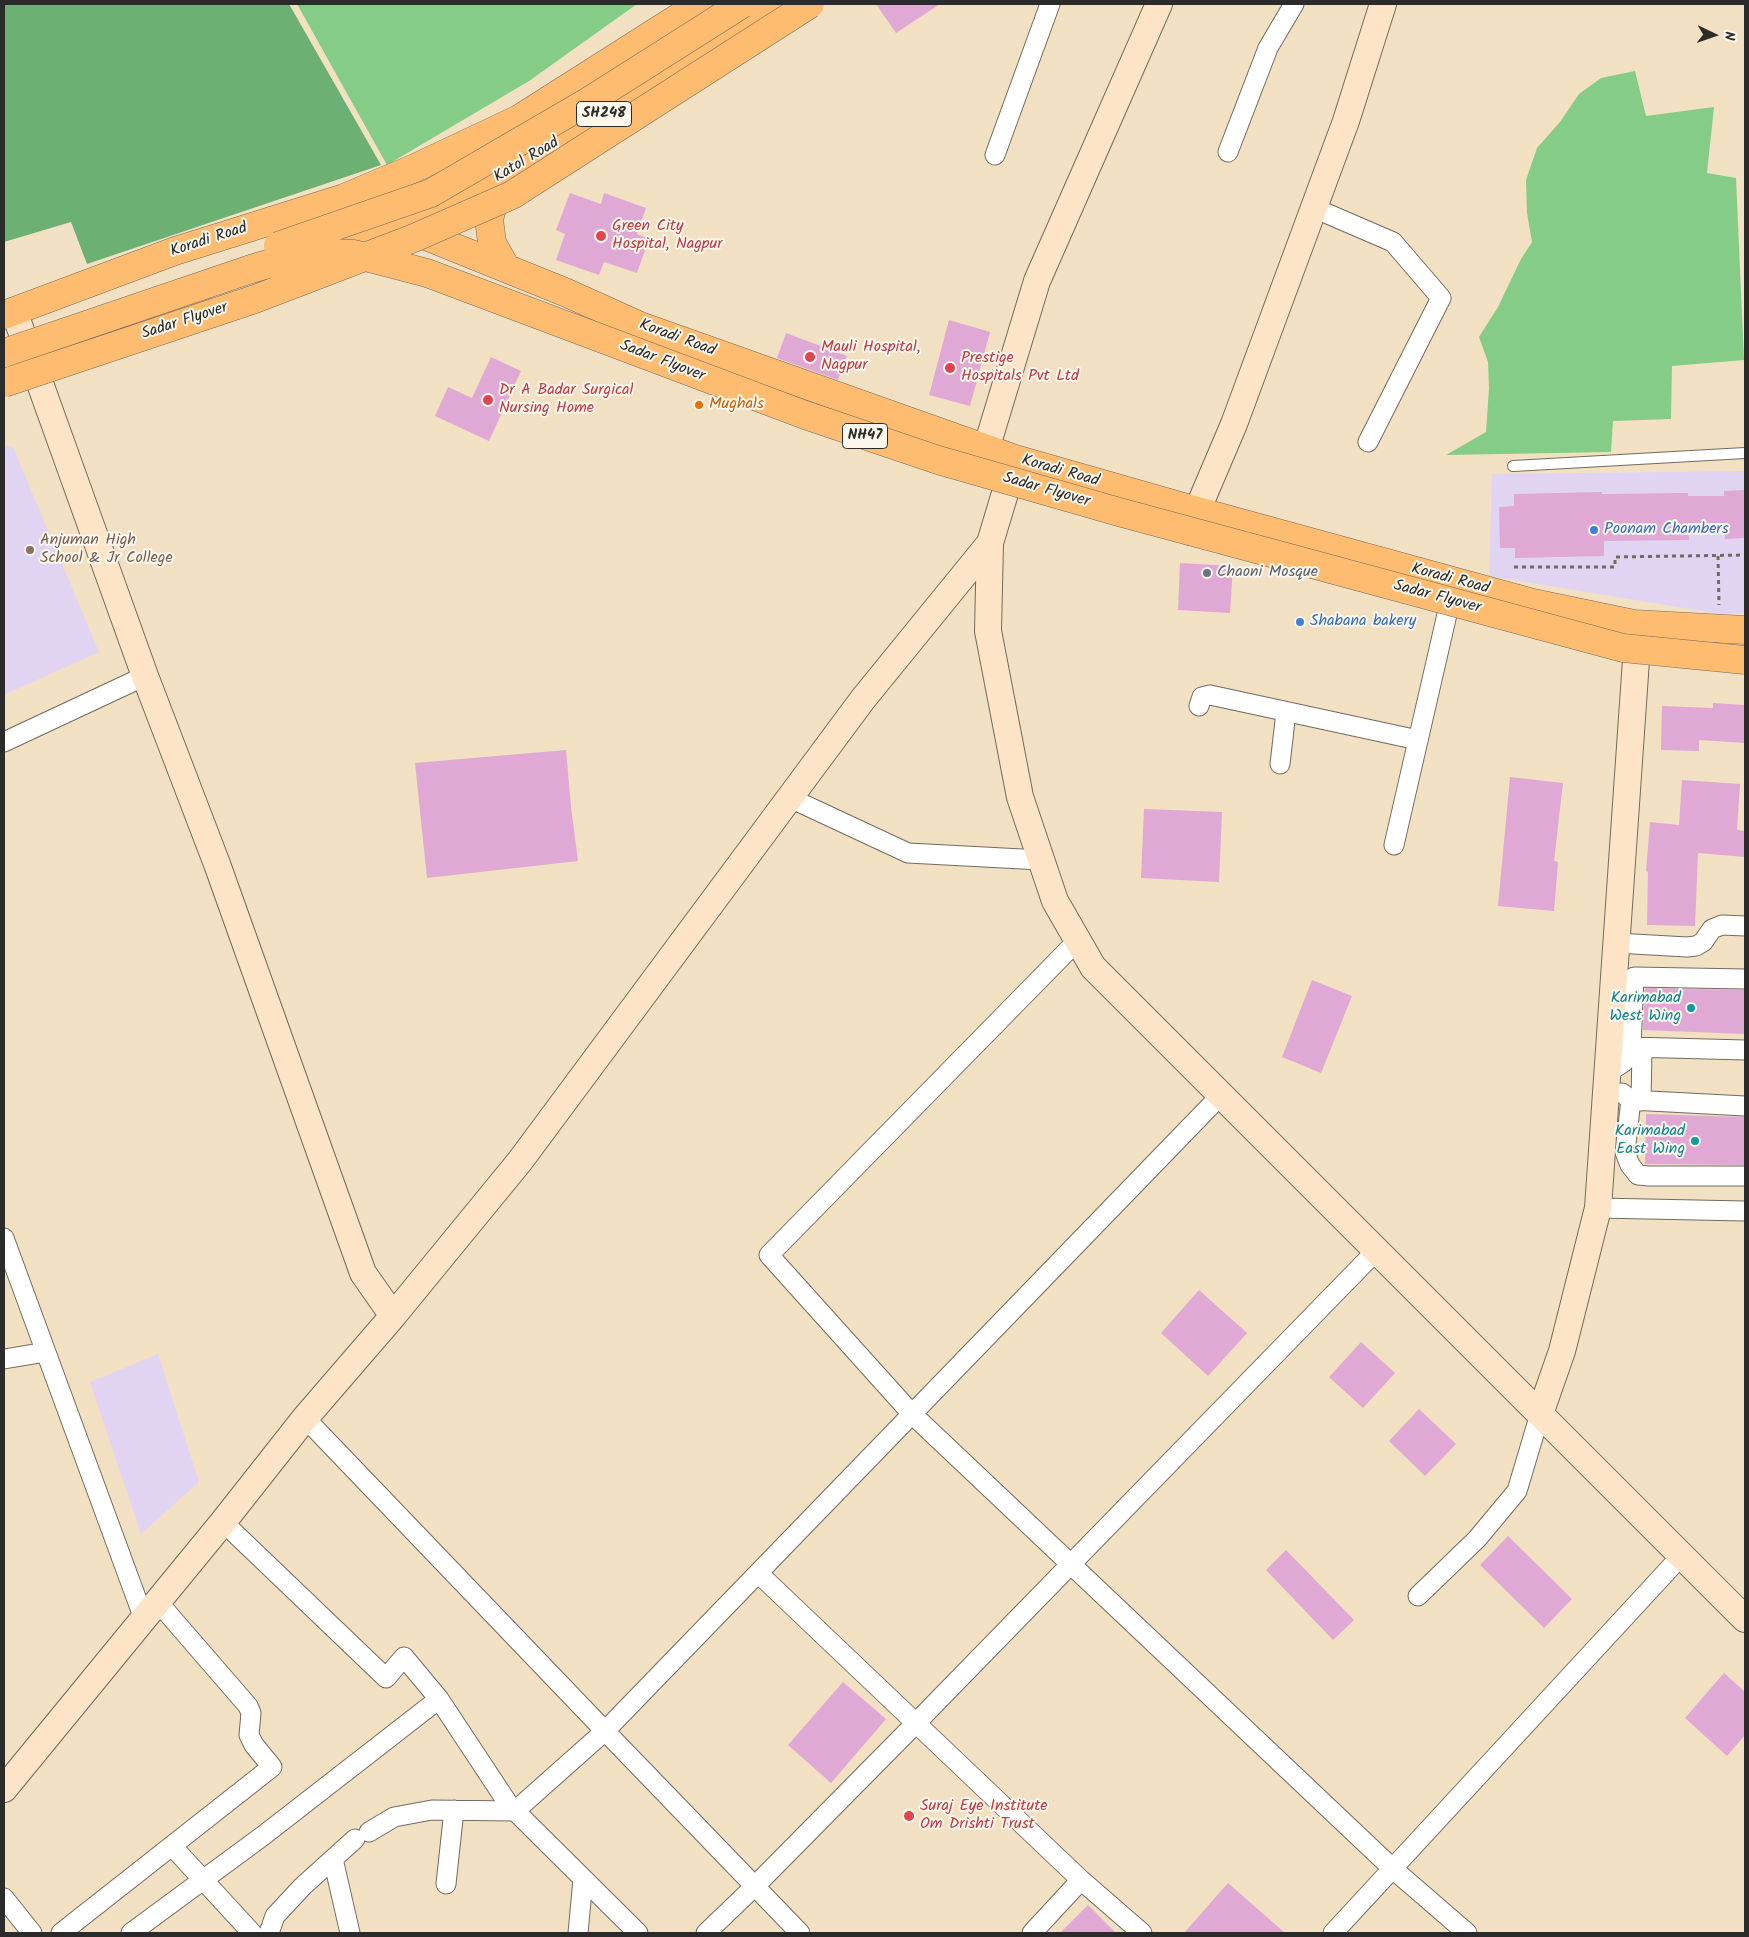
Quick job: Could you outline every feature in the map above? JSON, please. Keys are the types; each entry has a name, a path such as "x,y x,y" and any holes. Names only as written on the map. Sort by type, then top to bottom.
{"main road":[{"name":"Koradi Road","path":"9,313 175,251 344,198 415,168 519,119 700,4"},
{"path":"4,337 225,266 309,234 431,193 589,101 742,4"},
{"name":"Katol Road","path":"4,373 256,279 353,246 410,220 461,200 783,4"},
{"name":"Sadar Flyover","path":"4,383 256,299 414,238 512,195 810,4"},
{"path":"500,178 489,219 492,243 506,268"},
{"name":"Koradi Road","path":"344,198 410,220 506,268 568,293 640,326 1015,459 1197,512 1533,603 1634,624 1745,630"},
{"name":"Koradi Road","path":"288,216 472,298 801,425 975,484 1188,543 1636,660 1745,673"},
{"name":"Sadar Flyover","path":"309,234 372,246 435,266 784,397 926,446 1104,499 1612,636 1745,646"},
{"name":"Sadar Flyover","path":"4,353 251,269 308,252 354,254 427,273 795,412 938,460 1119,512 1623,648 1745,660"}],"street":[{"path":"995,155 1050,4"},
{"path":"975,484 1037,281 1159,4"},
{"path":"1228,152 1268,48 1294,4"},
{"path":"1188,543 1197,512 1234,424 1346,121 1383,4"},
{"path":"1314,208 1393,242 1440,298 1368,442"},
{"path":"9,313 31,362 145,676 217,864 363,1273 392,1316"},
{"path":"1015,459 990,543 988,631 1020,797 1055,901 1093,967 1745,1619"},
{"path":"4,1789 151,1611 306,1418 520,1161 863,699 990,543"},
{"path":"1394,845 1448,610"},
{"path":"1418,1596 1477,1539 1517,1491 1540,1414 1562,1351 1598,1208 1636,660"},
{"path":"4,742 145,676"},
{"path":"1199,706 1202,697 1210,695 1418,740"},
{"path":"1280,764 1286,712"},
{"path":"790,798 908,853 1041,860"},
{"path":"1616,943 1696,946 1703,942 1712,929 1722,925 1745,926"},
{"path":"1078,940 769,1255 912,1414 1393,1869 1468,1933"},
{"path":"1745,979 1634,976 1636,1100 1625,1152 1630,1166 1638,1174 1649,1176 1745,1176"},
{"path":"1606,1079 1636,1048"},
{"path":"1636,1048 1745,1050"},
{"path":"1606,1079 1636,1100 1745,1106"},
{"path":"269,1933 275,1916 303,1886 362,1836 394,1817 432,1810 515,1811 605,1731 1221,1094"},
{"path":"1598,1208 1745,1211"},
{"path":"4,1238 46,1352 151,1611 248,1706 251,1713 249,1735 254,1746 272,1767 62,1933"},
{"path":"706,1933 916,1723 1377,1250"},
{"path":"4,1359 46,1352"},
{"path":"306,1418 800,1933"},
{"path":"223,1522 386,1678 404,1657 439,1699 515,1811 638,1933"},
{"path":"1333,1933 1682,1555"},
{"path":"758,1574 1081,1880 1142,1933"},
{"path":"131,1933 264,1835 439,1699"},
{"path":"446,1884 454,1810"},
{"path":"172,1846 252,1933"},
{"path":"333,1859 350,1933"},
{"path":"578,1933 584,1879"},
{"path":"1032,1933 1081,1880"},
{"path":"4,1898 32,1933"}],"lane":[{"path":"1513,466 1745,453"}],"path":[{"path":"1514,567 1615,567 1615,557 1745,555"},
{"path":"1718,556 1720,614 1718,630"}],"shaded area":[{"name":"Anjuman High School & Jr College","path":"4,445 13,447 99,652 4,695"},
{"name":"Poonam Chambers","path":"1745,471 1745,613 1720,614 1489,576 1492,474"},
{"path":"158,1354 199,1482 141,1534 90,1382"}],"green space":[{"path":"4,4 289,4 381,165 87,264 71,222 4,242"},
{"path":"297,4 637,4 529,81 387,165"},
{"path":"1635,71 1646,116 1714,107 1707,173 1736,178 1744,360 1672,366 1671,419 1613,421 1611,452 1446,455 1486,432 1489,388 1488,362 1479,337 1498,307 1521,259 1532,242 1527,213 1526,180 1537,148 1560,122 1579,94 1601,78"}],"building":[{"path":"876,4 940,4 896,33"},
{"path":"570,193 601,204 604,193 646,208 637,234 649,239 637,273 604,262 599,275 556,260 565,234 556,230"},
{"path":"949,320 990,332 970,406 929,395"},
{"path":"786,333 847,356 838,380 777,358"},
{"path":"491,357 521,371 489,441 435,416 448,387 472,398"},
{"name":"Poonam Chambers","path":"1745,490 1745,538 1725,539 1724,523 1688,523 1689,540 1604,541 1604,556 1515,558 1515,548 1500,548 1499,507 1514,506 1514,494 1602,492 1602,494 1688,493 1688,496 1724,496 1724,491"},
{"path":"1180,563 1233,566 1230,613 1178,610"},
{"path":"1713,703 1745,705 1745,743 1699,740 1699,751 1661,750 1662,706 1713,708"},
{"path":"566,750 578,861 427,878 415,763"},
{"path":"1510,777 1563,783 1554,861 1558,862 1554,911 1498,906"},
{"path":"1682,780 1740,784 1737,830 1745,831 1745,857 1698,853 1695,926 1647,925 1648,872 1646,871 1650,822 1679,825"},
{"path":"1144,809 1222,812 1219,882 1141,878"},
{"path":"1312,980 1352,996 1321,1073 1282,1057"},
{"name":"Karimabad West Wing","path":"1645,988 1745,990 1745,1034 1643,1030"},
{"name":"Karimabad East Wing","path":"1646,1114 1745,1117 1745,1165 1645,1164"},
{"path":"1199,1290 1247,1333 1208,1376 1161,1333"},
{"path":"1361,1342 1395,1373 1363,1408 1329,1377"},
{"path":"1419,1409 1456,1444 1425,1476 1389,1441"},
{"path":"1508,1536 1572,1599 1544,1628 1480,1565"},
{"path":"1286,1550 1354,1620 1333,1640 1266,1570"},
{"path":"1724,1673 1745,1692 1745,1735 1727,1756 1685,1718"},
{"path":"843,1682 886,1719 831,1783 788,1745"},
{"path":"1228,1883 1285,1933 1184,1933"},
{"path":"1088,1905 1116,1933 1060,1933"}],"place":[{"name":"Green City Hospital, Nagpur","path":"601,236"},
{"name":"Mauli Hospital, Nagpur","path":"810,357"},
{"name":"Prestige Hospitals Pvt Ltd","path":"950,368"},
{"name":"Dr A Badar Surgical Nursing Home","path":"488,400"},
{"name":"Mughals","path":"699,405"},
{"name":"Poonam Chambers","path":"1594,530"},
{"name":"Anjuman High School & Jr College","path":"30,550"},
{"name":"Chaoni Mosque","path":"1207,573"},
{"name":"Shabana bakery","path":"1300,622"},
{"name":"Karimabad West Wing","path":"1691,1008"},
{"name":"Karimabad East Wing","path":"1695,1141"},
{"name":"Suraj Eye Institute Om Drishti Trust","path":"909,1816"}]}
